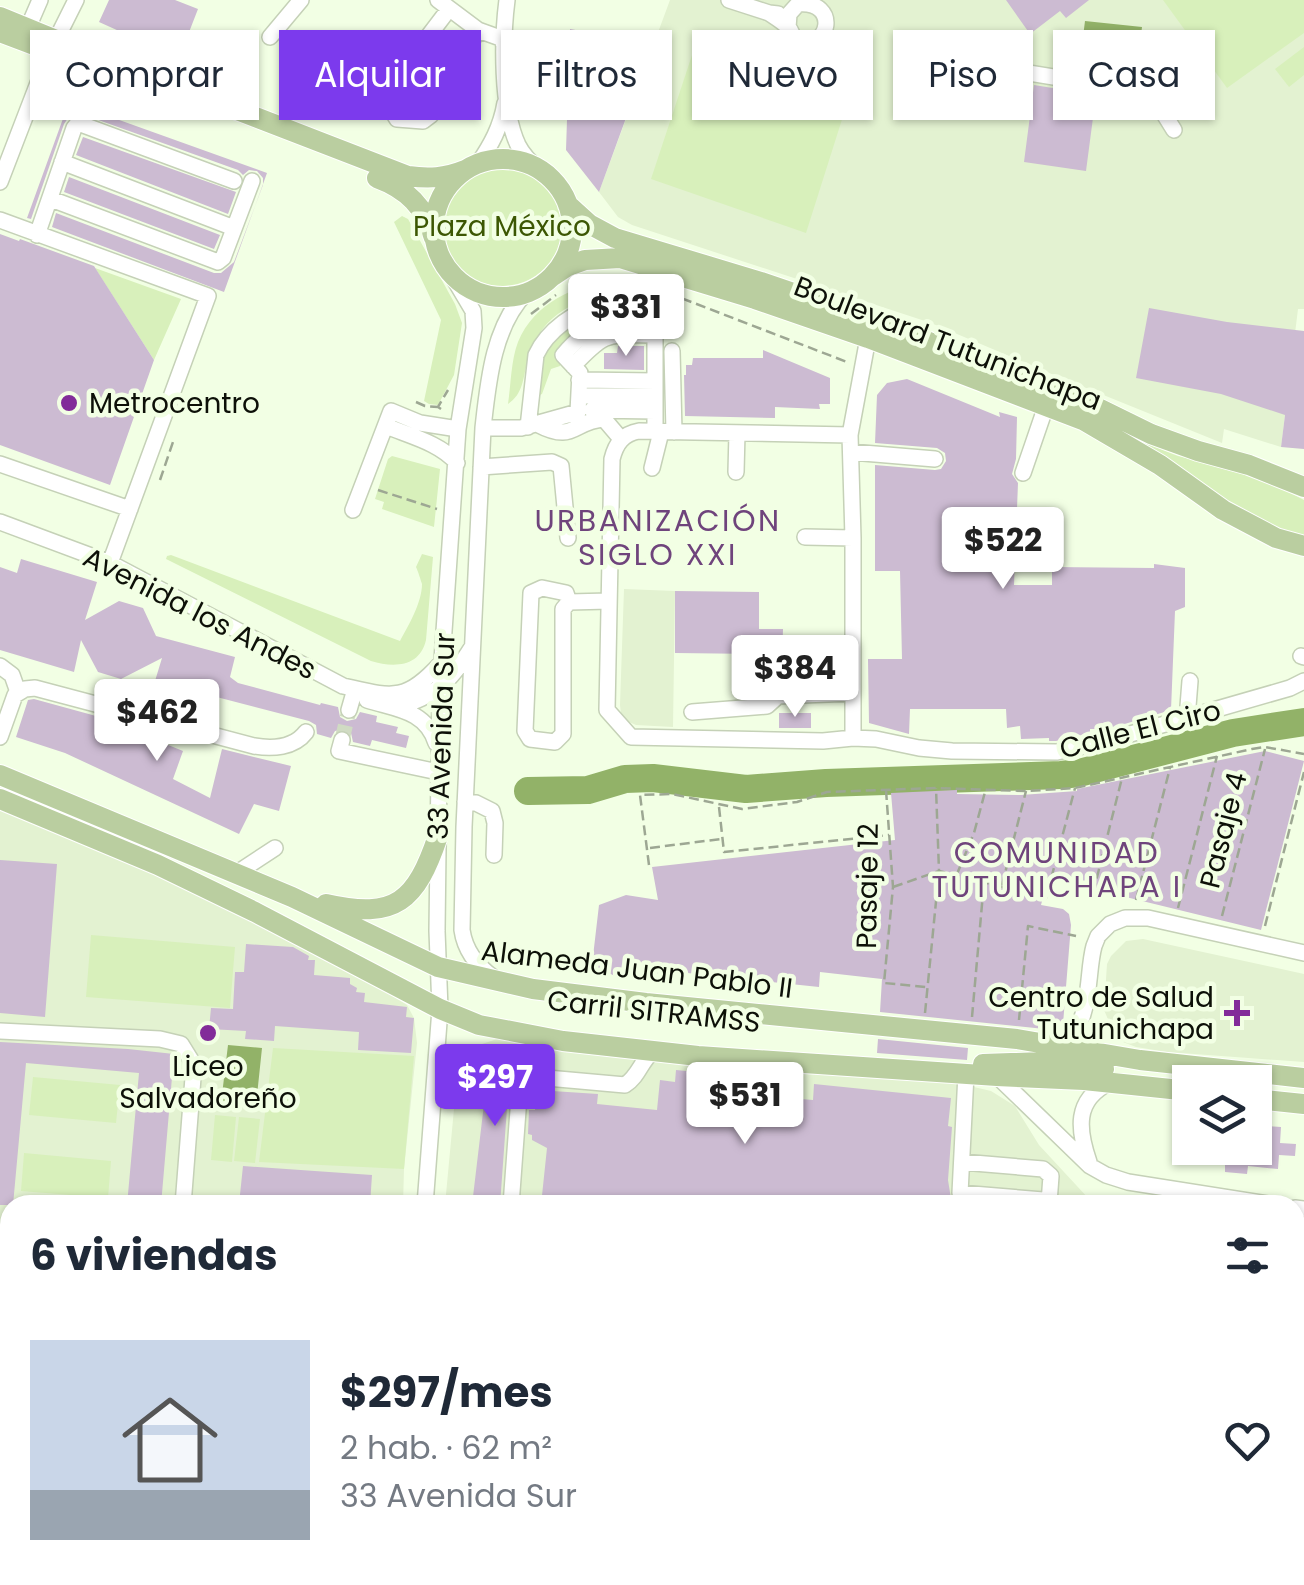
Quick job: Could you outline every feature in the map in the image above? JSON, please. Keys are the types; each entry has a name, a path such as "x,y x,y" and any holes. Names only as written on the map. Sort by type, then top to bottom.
{"main road":[{"path":"0,16 25,35"},
{"path":"0,32 30,37"},
{"path":"233,120 399,188 422,210 440,258 451,274 486,295 526,293 553,276 565,258 571,238 568,205 556,185 538,170 506,160 446,177 408,176 255,120"},
{"path":"434,238 440,200 448,186 471,167"},
{"name":"Boulevard Tutunichapa","path":"568,205 615,238 875,321 1092,405 1151,434 1304,487"},
{"name":"Boulevard Tutunichapa","path":"553,276 584,260 620,258 868,338 1085,422 1258,530 1304,546"},
{"name":"Alameda Juan Pablo II","path":"0,775 237,873 448,970 502,983 646,1003 970,1034 1033,1047 1304,1078"},
{"path":"0,799 158,865 440,1009 479,1025 563,1041 653,1051 1172,1089"},
{"path":"292,897 360,911 390,906 410,894 421,880 438,836"},
{"name":"Carril SITRAMSS","path":"448,970 480,988 571,1004 963,1041 998,1048 1033,1047 1172,1072"},
{"name":"Carril SITRAMSS","path":"440,1009 497,1022 752,1050 911,1062 965,1064 1033,1047"},
{"path":"1272,1088 1304,1091"},
{"path":"1272,1101 1304,1104"}],"street":[{"path":"25,35 40,0"},
{"path":"61,30 76,0"},
{"path":"270,37 302,0"},
{"path":"504,30 507,0"},
{"path":"730,0 788,21 793,30"},
{"path":"788,21 798,4 812,2 823,10 825,30"},
{"path":"428,30 443,5 478,30"},
{"path":"827,22 837,30"},
{"path":"1033,74 1151,93 1174,130"},
{"path":"0,182 30,105"},
{"path":"471,167 493,142 501,120"},
{"path":"511,120 518,145 538,170"},
{"path":"37,235 78,123 234,181"},
{"path":"62,162 234,228"},
{"path":"51,198 218,262 224,258 252,181"},
{"path":"0,220 208,296 110,563"},
{"path":"539,428 536,356 540,346 561,324 584,312 602,305 645,302 659,268"},
{"name":"33 Avenida Sur","path":"427,1195 440,1009 448,970 438,836 441,664 458,425 474,328 474,312 451,274"},
{"name":"33 Avenida Sur","path":"502,983 484,972 464,944 465,802 487,390 502,330 516,302 526,293"},
{"path":"539,428 574,415 577,383 604,344 655,335 655,392 664,432"},
{"path":"853,738 851,444 868,338"},
{"path":"652,468 664,432 672,351"},
{"path":"577,383 655,392"},
{"path":"577,383 655,392"},
{"path":"1024,473 1046,406"},
{"path":"388,418 458,425"},
{"path":"388,418 434,445 457,464"},
{"path":"353,510 388,418"},
{"path":"483,428 539,428 568,433 604,419 621,439 631,432 737,433 851,444 935,459"},
{"path":"736,472 737,433"},
{"name":"Calle El Ciro","path":"621,439 612,459 608,710 631,737 824,741 853,738 952,751 1057,752 1187,719 1304,681"},
{"path":"481,467 552,462 562,466 568,538"},
{"path":"0,464 130,508"},
{"name":"Avenida los Andes","path":"0,522 110,563 348,697 396,708 422,719 433,733 439,754"},
{"path":"804,537 853,538"},
{"path":"569,602 566,593 542,588 531,593 525,731 530,739 555,742 563,734 563,609 569,602 610,601"},
{"path":"396,708 440,689 453,677 473,645"},
{"name":"Avenida los Andes","path":"348,697 408,692 441,664"},
{"path":"0,666 12,676 18,692"},
{"path":"1187,719 1190,681"},
{"path":"0,737 15,695 35,688 264,748 296,742 306,732"},
{"path":"692,712 767,706 778,696 853,692"},
{"path":"342,740 339,751 438,772"},
{"path":"465,802 492,812 494,854"},
{"path":"237,873 275,848"},
{"path":"1033,1047 1068,1038 1078,1027 1098,936 1110,924 1125,918 1148,918 1304,953"},
{"path":"1083,1014 1091,1042 1126,1058"},
{"path":"0,1031 160,1039 181,1044 194,1064 184,1195"},
{"path":"512,1195 522,1085 536,1076 625,1085 634,1079 653,1051"},
{"path":"959,1195 964,1120 981,1075 1090,1166 1160,1195"},
{"path":"1090,1166 1081,1116 1090,1097 1110,1082"},
{"path":"962,1154 1043,1169 1051,1176 1050,1195"}],"path":[{"path":"438,408 453,380"},
{"path":"416,402 438,408 458,425"},
{"path":"160,480 174,439"},
{"path":"362,485 452,514"},
{"path":"649,865 640,795 672,794 742,808 796,802 827,792 1075,788 1265,748 1304,754"},
{"name":"Pasaje 4","path":"1220,922 1265,748"},
{"path":"1174,924 1217,756"},
{"path":"1135,902 1170,767"},
{"path":"1264,933 1304,776"},
{"path":"1093,892 1122,777"},
{"path":"924,1029 939,871 936,788"},
{"path":"893,887 939,871 1046,898 1075,788"},
{"name":"Pasaje 12","path":"886,790 893,887 884,983 928,988"},
{"path":"956,875 986,790"},
{"path":"1001,886 1026,791"},
{"path":"718,805 724,852 891,834"},
{"path":"647,848 722,839"},
{"path":"970,1034 984,882"},
{"path":"1033,1047 1028,926 1076,936"}],"shaded area":[{"path":"670,0 1304,0 1304,309 1298,309 1281,447 1224,429 1222,443 931,323 632,225 618,217 599,192 626,120 672,120 672,30 659,30"},
{"path":"1085,21 1142,27 1142,30 1084,30"},
{"path":"624,589 675,591 673,727 636,725 621,714"},
{"name":"Liceo Salvadoreño","path":"0,805 133,860 341,964 407,1005 414,1018 417,1043 403,1195 0,1195"},
{"name":"Centro de Salud Tutunichapa","path":"1143,939 1304,974 1304,1062 1167,1052 1123,1042 1104,1010 1107,964 1126,941"},
{"path":"500,1038 961,1084 991,1091 1015,1106 1039,1145 1085,1195 446,1195 457,1077 463,1062 479,1045"},
{"path":"228,1045 262,1048 256,1105 221,1103"}],"green space":[{"path":"1163,0 1304,0 1304,33 1227,88 1215,72 1215,30 1185,30"},
{"path":"1304,47 1304,75 1289,87 1275,69"},
{"path":"692,55 692,120 842,120 806,233 651,179"},
{"name":"Plaza México","path":"502,166 525,171 544,184 557,203 562,226 557,249 544,268 525,281 502,286 479,281 460,268 447,249 442,226 447,203 460,184 479,171"},
{"path":"402,216 408,219 462,323 454,375 438,405 424,401 441,320 394,222"},
{"path":"95,268 181,299 154,360"},
{"path":"613,280 633,284 637,297 598,297 558,314 538,335 520,391 508,404 518,342 534,317 557,298 584,286"},
{"path":"604,312 603,319 561,352 560,366 551,369 542,394 537,396 539,367 550,344 574,324"},
{"path":"1116,432 1178,456 1243,472 1304,500 1304,538 1268,526"},
{"path":"392,456 440,469 434,527 382,509 384,502 375,499"},
{"path":"422,554 433,557 426,640 418,656 397,665 371,661 166,559 171,555 400,641 420,599 422,584 416,567"},
{"path":"91,935 235,947 230,1008 86,997"},
{"path":"273,1048 414,1056 404,1169 259,1162"},
{"path":"33,1077 120,1085 116,1123 29,1115"},
{"path":"215,1115 236,1117 232,1162 211,1160"},
{"path":"239,1117 260,1119 255,1163 234,1161"},
{"path":"24,1153 111,1161 108,1195 21,1191"}],"building":[{"path":"109,0 175,0 198,9 190,30 117,30 99,22"},
{"path":"1006,0 1089,0 1066,18 1060,11 1033,32 1027,30"},
{"path":"1034,85 1053,88 1053,120 1093,120 1086,171 1024,162 1029,120 1033,120"},
{"path":"62,120 67,120 31,219 27,218"},
{"path":"98,120 119,120 267,173 263,184 257,171 249,170 243,175"},
{"path":"567,120 625,120 599,192 566,150"},
{"path":"83,137 236,192 228,214 76,155"},
{"path":"69,177 220,235 214,249 64,192"},
{"path":"255,207 224,292 52,227 56,213 221,273 234,262"},
{"name":"Metrocentro","path":"0,234 94,266 154,360 110,485 0,445"},
{"path":"1149,308 1304,331 1304,449 1281,447 1285,415 1221,394 1136,378"},
{"path":"618,346 644,346 644,370 604,369 604,353 617,353"},
{"path":"763,350 830,378 830,404 819,404 820,409 775,407 775,418 685,416 684,375 693,358 763,358"},
{"path":"907,379 1000,417 999,412 1017,417 1012,474 1018,483 1014,585 1052,585 1052,567 1154,568 1154,564 1185,568 1185,607 1175,611 1171,710 1056,741 1021,739 1020,726 1007,728 1006,709 910,709 909,734 869,723 868,659 902,659 900,571 875,571 875,465 935,470 941,469 946,461 945,453 937,448 875,443 877,395 887,383"},
{"path":"21,559 97,582 85,620 119,601 143,608 156,636 235,657 230,677 238,683 338,707 340,717 347,721 356,719 360,712 377,716 376,722 398,727 396,733 409,736 406,748 372,740 370,746 353,742 351,733 344,729 335,731 331,738 317,734 316,725 309,721 155,681 162,658 121,679 98,672 81,640 74,672 0,650 0,567 17,573"},
{"path":"675,591 759,592 759,629 783,629 782,661 758,660 758,654 675,653"},
{"path":"28,700 96,716 183,751 173,779 210,798 222,749 291,766 279,811 254,804 239,834 65,753 16,737"},
{"path":"779,713 811,713 811,728 779,728"},
{"path":"1265,751 1304,761 1261,930 1048,878 1041,905 1063,909 1069,914 1071,925 1063,1024 1054,1030 880,1012 882,979 820,972 819,987 669,971 638,977 615,976 592,965 599,905 626,895 658,900 652,867 895,840 891,793 957,790 957,794 1021,795 1077,791"},
{"path":"0,860 57,864 45,1017 0,1013"},
{"path":"246,944 293,947 309,956 308,960 315,960 314,975 350,978 356,992 365,993 364,1002 407,1007 406,1017 414,1018 411,1053 358,1050 359,1032 275,1026 274,1041 245,1039 246,1031 209,1029 211,1008 233,1009 235,972 244,972"},
{"path":"878,1039 968,1048 967,1060 877,1053"},
{"path":"0,1042 174,1054 162,1195 128,1195 139,1073 26,1063 14,1195 0,1195"},
{"path":"528,1056 527,1069 514,1078 508,1094 501,1195 473,1195 489,1062 498,1064 498,1059"},
{"path":"676,1070 767,1079 766,1096 813,1100 814,1084 951,1098 950,1195 542,1195 547,1148 528,1134 529,1110 535,1110 537,1090 598,1094 597,1104 657,1110 660,1080 675,1082"},
{"path":"1272,1126 1281,1127 1280,1143 1296,1144 1295,1156 1279,1155 1278,1169 1248,1166 1247,1174 1225,1172 1225,1165 1272,1165"},
{"path":"243,1166 372,1175 371,1195 240,1195"}],"waterway":[{"path":"528,791 588,790 625,779 653,778 746,789 1061,775 1233,733 1304,722"}],"tunnel":[{"path":"342,740 349,710"}],"place":[{"name":"Metrocentro","path":"69,403"},
{"name":"Centro de Salud Tutunichapa","path":"1237,1013"},
{"name":"Liceo Salvadoreño","path":"208,1033"}],"district":[{"name":"URBANIZACIÓN SIGLO XXI","path":"658,538"},
{"name":"COMUNIDAD TUTUNICHAPA I","path":"1057,870"}]}
